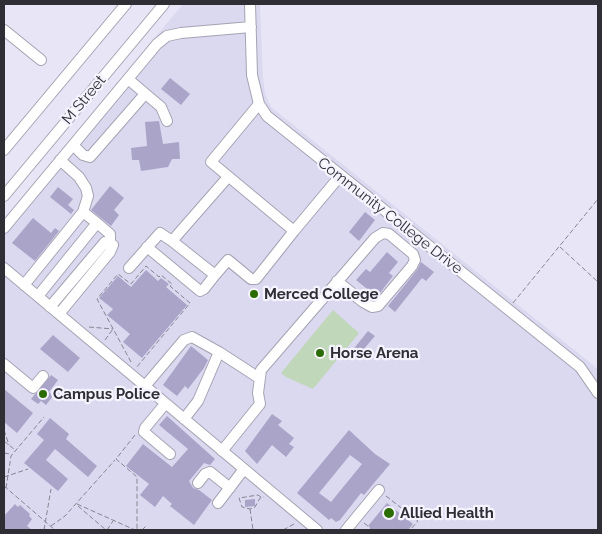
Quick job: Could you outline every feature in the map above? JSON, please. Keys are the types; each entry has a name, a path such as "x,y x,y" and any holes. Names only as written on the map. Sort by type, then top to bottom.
{"street":[{"name":"M Street","path":"4,150 126,4"},
{"name":"M Street","path":"4,196 164,4"},
{"name":"Community College Drive","path":"250,4 252,75 259,104 267,116 580,367 598,393"},
{"path":"4,228 157,44 167,36 181,32 251,27"},
{"path":"4,30 41,60"},
{"path":"128,79 162,107 167,121"},
{"path":"73,145 83,155 90,157 145,94"},
{"path":"259,104 210,162 294,231"},
{"path":"24,285 83,212 88,196 86,188 79,177 60,160"},
{"path":"147,247 200,291 204,290 228,260 251,280 256,279 340,176"},
{"path":"172,241 228,177"},
{"path":"55,310 113,248 110,243 110,234 83,212"},
{"path":"38,296 98,223"},
{"path":"129,268 160,232 215,276"},
{"path":"222,451 260,404 259,378 261,370 337,282 379,234 386,233 393,236 413,254 415,260 412,266 375,307 363,302 337,282"},
{"path":"4,268 317,530"},
{"path":"145,386 184,340 192,337 259,378"},
{"path":"184,419 198,402 219,352"},
{"path":"4,364 33,388 43,376"},
{"path":"166,404 145,428 144,432 170,454"},
{"path":"218,503 244,470"},
{"path":"198,483 205,474 210,472 230,488"},
{"path":"346,530 379,490"}],"path":[{"path":"508,310 598,198"},
{"path":"559,247 598,282"},
{"path":"146,266 159,277 161,275 172,284 170,286 190,303 135,369 113,329 97,299 118,274 131,284 146,266"},
{"path":"74,326 113,329"},
{"path":"99,347 113,329"},
{"path":"6,488 12,455 44,416"},
{"path":"51,526 65,516 140,429"},
{"path":"4,430 9,445"},
{"path":"4,441 15,450"},
{"path":"4,453 12,455"},
{"path":"76,504 136,530 138,477 116,459"},
{"path":"4,477 28,469"},
{"path":"4,486 56,530"},
{"path":"44,530 51,489"},
{"path":"379,490 418,521 410,530"},
{"path":"262,497 258,505 250,509 242,507 239,498 262,497"},
{"path":"76,504 106,530 114,521"},
{"path":"250,509 253,530"},
{"path":"357,517 373,530"},
{"path":"283,530 303,519"},
{"path":"142,530 146,526"}],"shaded area":[{"name":"Merced College","path":"183,4 260,4 263,78 265,94 271,107 598,369 598,530 4,530 4,219"}],"green space":[{"name":"Horse Arena","path":"333,310 359,333 313,389 286,377 281,373"}],"building":[{"path":"170,78 190,94 181,105 161,89"},
{"path":"159,121 163,144 179,142 180,159 172,159 168,167 141,171 139,160 132,160 131,148 147,146 145,122"},
{"path":"110,186 124,198 114,210 119,215 111,226 91,210"},
{"path":"58,187 73,199 68,205 74,210 71,214 50,197"},
{"path":"365,212 375,220 359,241 349,232"},
{"path":"33,218 51,233 55,228 59,231 35,261 12,243"},
{"path":"387,252 398,262 389,273 393,276 377,297 356,280 366,269 370,272"},
{"name":"Merced College","path":"421,262 434,272 426,281 422,278 395,312 388,306 417,270"},
{"path":"146,270 158,281 161,278 169,284 166,287 187,305 142,358 123,342 130,334 107,315 113,309 99,298 118,276 131,287"},
{"path":"368,331 375,336 357,357 351,352"},
{"path":"53,335 80,358 68,372 40,349"},
{"path":"191,346 208,360 188,389 185,386 177,396 163,385"},
{"name":"Campus Police","path":"51,375 58,380 49,392 53,396 46,405 41,401 38,404 31,399"},
{"path":"4,389 33,413 17,433 4,422"},
{"path":"272,414 282,421 278,425 294,438 289,444 294,447 286,457 272,445 257,464 245,451"},
{"path":"167,416 215,459 210,465 204,463 189,481 193,488 199,490 212,500 194,525 170,506 172,504 163,496 155,507 140,495 149,484 126,466 143,444 172,467 188,449 159,425"},
{"path":"50,418 69,434 66,439 97,466 88,477 55,449 46,460 68,479 58,491 24,463 44,440 37,434"},
{"path":"349,430 375,454 390,464 364,495 361,493 340,520 336,522 331,518 329,520 297,493","holes":["350,455 362,464 331,502 319,493"]},
{"path":"255,499 255,506 245,507 245,500"},
{"name":"Allied Health","path":"387,503 413,524 408,530 374,530 368,526"},
{"path":"15,504 18,507 20,505 30,514 29,516 32,519 27,526 32,530 4,530 4,516"}],"place":[{"name":"Merced College","path":"254,294"},
{"name":"Horse Arena","path":"320,353"},
{"name":"Campus Police","path":"43,394"},
{"name":"Allied Health","path":"389,513"}]}
